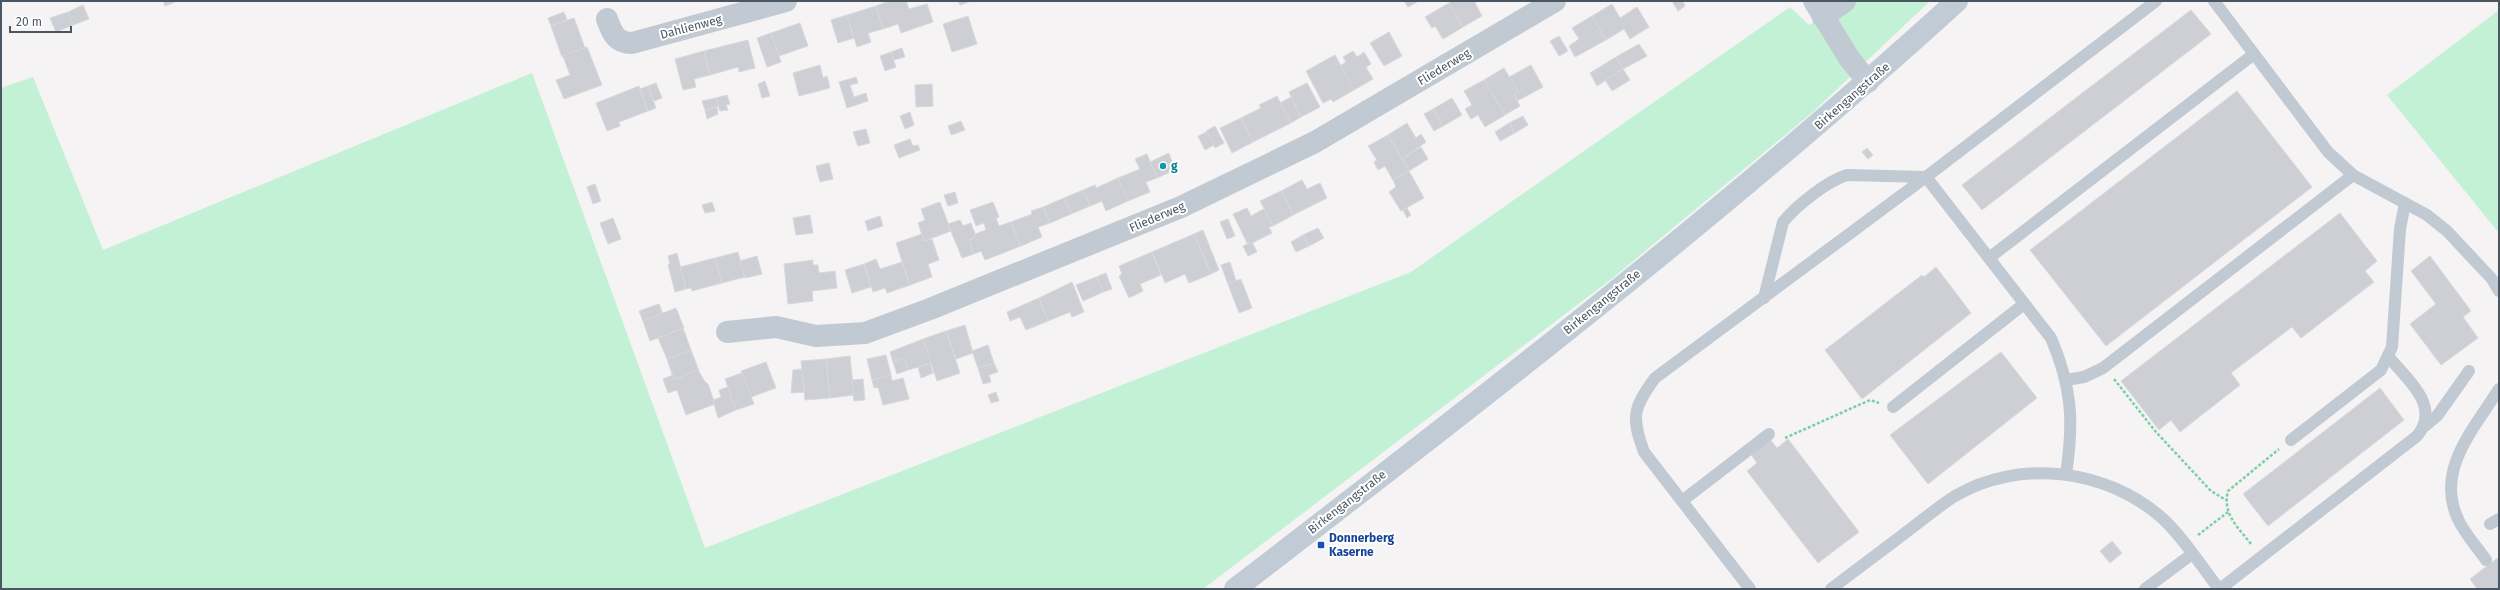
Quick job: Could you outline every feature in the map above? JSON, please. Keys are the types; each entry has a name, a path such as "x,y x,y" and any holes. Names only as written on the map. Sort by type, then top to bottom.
{"street":[{"name":"Dahlienweg","path":"607,19 613,35 619,41 632,43 786,1"},
{"name":"Fliederweg","path":"727,332 776,327 816,336 865,333 930,309 1181,207 1315,142 1555,1"},
{"path":"1845,1 1818,9 1849,58 1868,82"},
{"name":"Birkengangstraße","path":"1235,589 1551,343 1712,214 1868,82 1957,1"}],"lane":[{"path":"1750,589 1644,452 1635,427 1640,398 1656,378 1926,177 2156,1"},
{"path":"2214,1 2328,152 2354,175 2427,215 2447,231 2492,279 2499,291"},
{"path":"1989,258 2254,54"},
{"path":"1764,298 1783,222 1790,214 1836,178 1847,175 1926,177"},
{"path":"2066,380 2084,377 2105,367 2354,175"},
{"path":"1926,177 2051,338 2064,367 2070,403 2070,443 2066,474"},
{"path":"2291,440 2381,370 2388,356 2392,347 2400,229 2405,203"},
{"path":"1893,407 2024,304"},
{"path":"2388,356 2423,400 2427,414 2425,426"},
{"path":"1831,589 1956,496 2011,476 2028,474 2066,474 2090,479 2124,492 2162,518 2219,589 2416,436 2436,416 2469,371"},
{"path":"2486,560 2459,521 2452,507 2450,490 2451,473 2457,458 2499,389"},
{"path":"1682,501 1769,434"},
{"path":"2145,589 2188,550"}],"path":[{"path":"2105,367 2156,432 2186,462 2211,491 2226,500"},
{"path":"1769,434 1777,443 1790,434 1870,400 1893,407"},
{"path":"2261,557 2228,512 2226,500 2228,491 2291,440"},
{"path":"2188,550 2228,512"}],"green space":[{"path":"1843,1 1930,1 1814,111 1614,277 1203,589 1,589 1,88 33,77 103,250 532,73 705,548 1411,272 1790,7 1809,25"},
{"path":"2499,10 2499,233 2387,95"}],"building":[{"path":"163,1 177,1 165,6"},
{"path":"890,1 906,1 909,9 927,4 933,22 901,33 898,24 883,29 876,6"},
{"path":"958,1 971,1 960,5"},
{"path":"1404,1 1417,1 1417,2 1408,7"},
{"path":"1452,1 1477,1 1475,3 1482,16 1463,27 1449,3"},
{"path":"1672,1 1683,1 1685,6 1678,11"},
{"path":"1449,3 1463,27 1443,39 1435,26 1432,28 1425,17"},
{"path":"1612,4 1620,18 1637,7 1649,27 1630,39 1624,29 1606,40 1592,16"},
{"path":"83,5 89,19 73,25 68,12"},
{"path":"876,6 883,29 868,33 871,42 857,47 847,15"},
{"path":"2191,10 2211,34 1982,210 1962,185"},
{"path":"68,12 73,25 56,32 50,18"},
{"path":"564,12 567,20 551,26 548,18"},
{"path":"847,15 854,38 838,43 831,20"},
{"path":"968,16 977,44 952,52 943,24"},
{"path":"1592,16 1606,40 1575,57 1569,46 1579,39 1572,28"},
{"path":"574,18 585,48 562,57 551,26"},
{"path":"800,23 808,46 779,56 771,33"},
{"path":"1389,32 1402,56 1384,66 1370,43"},
{"path":"771,33 781,62 767,67 757,38"},
{"path":"1559,36 1568,51 1559,56 1550,41"},
{"path":"748,40 755,68 739,72 738,67 710,75 704,51"},
{"path":"1639,44 1647,56 1623,69 1616,57"},
{"path":"587,47 602,85 564,99 556,80 570,75 563,56"},
{"path":"902,48 905,57 894,60 891,52"},
{"path":"704,51 710,75 694,79 696,87 683,90 675,59"},
{"path":"1353,51 1357,57 1364,52 1371,64 1366,67 1373,79 1354,90 1340,66 1346,62 1343,57"},
{"path":"891,52 896,67 885,71 880,56"},
{"path":"1335,55 1354,90 1333,102 1331,99 1323,103 1306,71"},
{"path":"1616,57 1623,69 1597,86 1590,73"},
{"path":"820,65 823,78 827,76 830,88 799,96 793,73"},
{"path":"1531,65 1543,87 1517,101 1514,95 1518,92 1509,77"},
{"path":"1504,68 1518,92 1514,95 1520,106 1505,115 1484,80"},
{"path":"1623,69 1630,80 1612,91 1605,80"},
{"path":"856,77 858,83 850,85 854,97 866,93 868,101 847,108 839,82"},
{"path":"1484,80 1505,115 1485,127 1478,115 1471,119 1465,109 1472,105 1464,91"},
{"path":"765,81 770,96 762,98 758,84"},
{"path":"656,83 662,98 654,101 648,86"},
{"path":"1307,83 1320,107 1301,117 1289,92"},
{"path":"932,84 933,106 916,107 915,85"},
{"path":"639,86 648,111 619,122 620,126 607,131 596,103"},
{"path":"648,86 656,108 648,111 640,89"},
{"path":"2237,91 2312,187 2106,346 2030,250"},
{"path":"727,95 730,104 726,105 728,110 720,111 716,98"},
{"path":"1277,96 1291,123 1253,142 1241,118 1261,108 1259,105"},
{"path":"1291,97 1301,117 1291,123 1280,103"},
{"path":"716,98 719,106 705,110 702,101"},
{"path":"1452,98 1462,115 1443,126 1433,109"},
{"path":"717,107 718,114 707,119 705,110"},
{"path":"1433,109 1443,126 1434,131 1424,114"},
{"path":"910,112 914,125 905,129 900,116"},
{"path":"1523,116 1528,125 1515,133 1509,123"},
{"path":"1241,118 1253,142 1232,153 1220,128"},
{"path":"961,121 965,130 951,135 948,126"},
{"path":"1407,123 1416,138 1421,134 1426,142 1402,159 1388,135"},
{"path":"1509,123 1515,133 1500,141 1495,132"},
{"path":"1215,126 1224,143 1215,148 1206,131"},
{"path":"866,129 870,143 858,146 853,132"},
{"path":"1207,132 1214,145 1205,150 1198,136"},
{"path":"1388,135 1409,171 1393,180 1385,166 1378,170 1374,162 1377,160 1368,146"},
{"path":"910,139 913,146 918,145 920,150 899,158 894,145"},
{"path":"1421,147 1428,159 1409,171 1402,159"},
{"path":"1867,148 1873,155 1868,159 1862,152"},
{"name":"g","path":"1169,153 1175,170 1157,178 1150,162"},
{"path":"1147,154 1157,178 1146,182 1150,192 1128,201 1118,178 1140,169 1135,159"},
{"path":"829,163 833,179 820,182 816,166"},
{"path":"1409,171 1424,198 1401,211 1389,192 1396,187 1393,180"},
{"path":"1118,178 1128,201 1106,211 1102,201 1090,206 1083,190 1095,185 1096,188"},
{"path":"1302,180 1307,189 1320,183 1327,198 1293,215 1281,191"},
{"path":"595,184 601,201 593,204 587,187"},
{"path":"1083,190 1090,206 1071,214 1064,198"},
{"path":"1281,191 1293,215 1273,226 1260,201"},
{"path":"955,192 958,203 948,206 944,195"},
{"path":"1064,198 1071,214 1050,223 1043,207"},
{"path":"712,202 715,211 705,213 702,205"},
{"path":"940,202 951,231 924,241 918,223 925,220 921,209"},
{"path":"993,202 999,217 996,218 999,226 1011,222 1021,246 985,260 981,251 974,254 969,240 974,238 975,234 986,230 984,223 976,226 970,210"},
{"path":"1043,207 1050,223 1038,227 1042,237 1021,246 1011,222 1032,214 1031,211"},
{"path":"1247,208 1251,216 1264,209 1273,226 1269,227 1272,233 1248,245 1233,214"},
{"path":"1407,208 1411,215 1407,218 1403,210"},
{"path":"2340,213 2377,261 2365,271 2374,282 2301,338 2292,327 2231,373 2240,385 2180,432 2171,420 2159,430 2121,381"},
{"path":"810,215 813,233 796,235 793,218"},
{"path":"880,216 883,226 868,231 865,221"},
{"path":"613,218 621,239 608,244 600,223"},
{"path":"1228,219 1235,236 1227,239 1220,222"},
{"path":"960,220 963,226 971,223 975,234 974,238 969,240 974,254 962,258 948,224"},
{"path":"1318,228 1324,238 1309,246 1303,235"},
{"path":"1203,230 1219,270 1211,274 1194,234"},
{"path":"922,234 924,241 932,239 939,260 928,264 932,277 910,285 896,243"},
{"path":"1194,234 1211,274 1189,283 1185,274 1165,283 1152,252"},
{"path":"1303,235 1309,246 1296,252 1291,242"},
{"path":"1252,242 1257,252 1248,256 1243,246"},
{"path":"738,252 745,277 722,283 715,258"},
{"path":"1152,252 1161,275 1140,284 1143,291 1129,298 1119,276 1122,274 1119,266"},
{"path":"677,253 686,289 675,292 668,265 670,264 668,256"},
{"path":"757,256 762,274 745,278 740,261"},
{"path":"2430,256 2471,311 2463,317 2478,338 2441,365 2410,324 2436,304 2411,271"},
{"path":"715,258 722,283 692,291 691,288 686,289 680,267"},
{"path":"876,259 880,269 902,262 910,285 887,293 885,288 873,292 864,264"},
{"path":"813,260 813,265 818,265 819,273 835,271 837,288 812,291 813,301 788,304 784,264"},
{"path":"1230,262 1236,281 1228,284 1221,265"},
{"path":"864,264 871,287 852,293 845,270"},
{"path":"1936,267 1971,313 1862,399 1825,350 1922,275 1924,277"},
{"path":"1106,273 1112,289 1103,292 1096,277"},
{"path":"1096,277 1103,292 1083,301 1076,285"},
{"path":"1241,279 1252,308 1239,313 1228,284"},
{"path":"1072,282 1084,312 1072,317 1070,312 1048,321 1039,298"},
{"path":"1039,298 1048,321 1026,330 1020,317 1010,321 1007,312"},
{"path":"659,304 663,314 643,321 639,311"},
{"path":"676,308 684,328 650,341 643,321"},
{"path":"965,325 973,353 956,359 946,331"},
{"path":"683,328 691,350 667,359 658,338"},
{"path":"946,331 960,373 937,381 923,339"},
{"path":"923,339 931,363 908,370 904,358 893,362 890,352"},
{"path":"988,345 994,363 978,368 972,351"},
{"path":"691,350 699,371 674,380 667,359"},
{"path":"2001,352 2037,398 1928,484 1890,435"},
{"path":"886,355 891,375 872,380 867,359"},
{"path":"850,356 854,395 830,398 826,359"},
{"path":"904,358 908,370 897,374 893,362"},
{"path":"826,359 830,398 805,400 801,361"},
{"path":"766,362 776,388 751,397 741,371"},
{"path":"930,363 933,373 921,378 918,367"},
{"path":"994,363 998,372 989,375 991,382 983,384 978,368"},
{"path":"802,369 804,392 791,393 793,370"},
{"path":"698,370 705,382 708,384 715,404 686,415 677,390 668,393 663,379 673,375 674,380"},
{"path":"742,373 754,404 736,410 725,379"},
{"path":"891,375 892,381 903,378 909,399 883,405 878,387 874,388 872,380"},
{"path":"863,379 865,400 854,401 852,380"},
{"path":"728,387 736,410 718,418 713,400 721,397 719,390"},
{"path":"2380,388 2404,420 2268,526 2243,494"},
{"path":"996,392 999,401 991,403 988,395"},
{"path":"1769,438 1777,448 1788,439 1859,532 1818,563 1747,471 1757,463 1750,453"},
{"path":"2112,541 2122,553 2110,563 2100,551"},
{"path":"2499,557 2499,589 2477,589 2470,579"}],"place":[{"name":"g","path":"1163,166"},
{"name":"Donnerberg Kaserne","path":"1321,545"}]}
